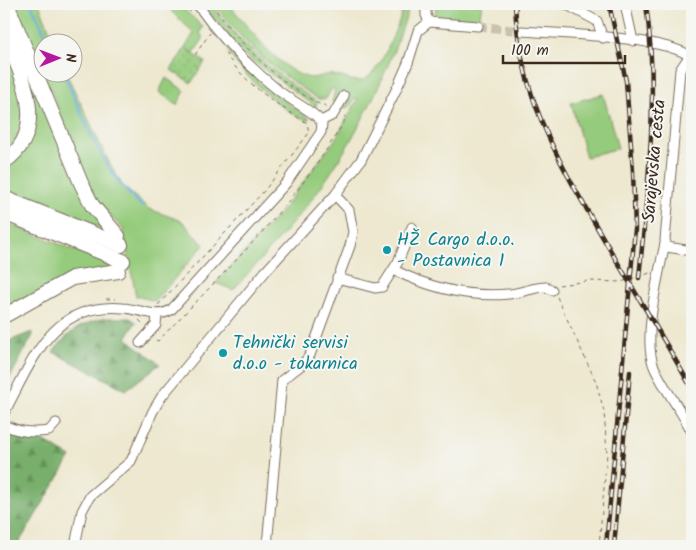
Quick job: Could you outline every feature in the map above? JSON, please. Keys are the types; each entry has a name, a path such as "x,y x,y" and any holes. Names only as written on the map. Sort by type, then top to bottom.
{"highway":[{"path":"4,198 120,241 92,205 81,183 8,4"},
{"path":"4,33 28,97 30,112 27,130 20,146 4,162"},
{"path":"4,212 120,266 72,278 4,316"}],"street":[{"path":"4,413 47,336 69,319 87,311 107,307 171,310 287,182 321,132 317,122 248,64 221,36 197,4"},
{"path":"426,4 426,15 429,22"},
{"path":"565,4 597,21 603,38"},
{"path":"625,4 633,41"},
{"path":"75,546 82,511 90,496 131,461 153,411 162,396 265,272 335,195 375,136 408,63 418,31 429,22 478,26"},
{"path":"521,31 633,41 673,47 691,54"},
{"name":"Sarajevska cesta","path":"691,54 680,70 665,243 670,248 692,251"},
{"path":"317,122 332,115 344,96"},
{"path":"267,546 282,380 303,364 310,355 353,232 349,210 335,195"},
{"path":"337,278 374,288 382,287 394,270 412,227"},
{"path":"665,243 650,333 650,356 654,368 692,432"},
{"path":"394,270 426,286 449,292 508,294 537,287 550,289"},
{"path":"140,343 156,325 156,310"},
{"path":"4,425 16,431 35,433 48,431 56,422"}],"path":[{"path":"182,4 195,16"},
{"path":"212,4 234,33 271,68 317,103 330,108"},
{"path":"206,28 214,38"},
{"path":"195,55 210,33"},
{"path":"223,49 243,76 288,111 307,123 309,130"},
{"path":"154,337 158,342 282,207 331,143 346,118 342,115"},
{"path":"156,310 282,170 309,130 317,122"},
{"path":"599,546 607,454 604,411 596,382 559,300 550,289 588,281 610,284 660,271"},
{"path":"100,300 116,299"},
{"path":"136,318 146,328"},
{"path":"142,323 146,320"}],"green space":[{"path":"15,4 38,4 40,6 50,32 32,32 32,46"},
{"path":"175,4 178,4 203,27 200,32 203,39 193,54 185,48 194,33 171,11"},
{"path":"202,4 210,4 221,19 259,58 317,102 316,107 246,56"},
{"path":"214,4 229,4 264,46 285,66 296,73 310,78 329,75 359,81 367,78 381,61 388,49 405,4 410,4 380,84 339,160 302,211 233,290 216,283 279,214 333,143 358,99 355,98 350,106 342,109 349,95 342,91 335,103 332,102 335,90 332,88 326,99 318,99 275,68 236,32"},
{"path":"436,4 482,4 479,22 435,19"},
{"path":"4,5 32,66 32,82 39,82 107,231 4,189 4,168 20,154 26,76 4,21"},
{"path":"4,46 23,93 22,131 4,157"},
{"path":"185,48 205,62 191,83 171,70"},
{"path":"228,51 267,89 309,118 308,120 289,111 264,92 241,69"},
{"path":"166,78 185,91 177,105 159,92"},
{"path":"48,82 70,82 109,162 123,186 149,209 182,221 204,245 155,301 136,296 123,229 100,205 85,177"},
{"path":"603,94 618,148 586,157 571,103"},
{"path":"4,222 117,267 4,311 6,257"},
{"path":"104,318 130,318 136,322 126,338 160,364 126,390 53,352 64,339 81,326"},
{"path":"32,332 33,335 4,389 4,343"},
{"path":"12,423 71,457 17,546 4,546 4,437"}],"waterway":[{"path":"31,4 44,32"},
{"path":"67,82 105,162 128,193 142,206"}],"tunnel":[{"path":"478,26 521,31"}],"railway":[{"path":"515,4 518,36 524,66 542,122 582,202 692,389"},
{"path":"606,546 635,229 633,171 626,81 609,4"},
{"path":"639,278 649,175 652,106 652,72 646,4"},
{"path":"614,546 630,372"}],"place":[{"name":"HŽ Cargo d.o.o. - Postavnica 1","path":"387,250"},
{"name":"Tehnički servisi d.o.o - tokarnica","path":"223,353"}]}
